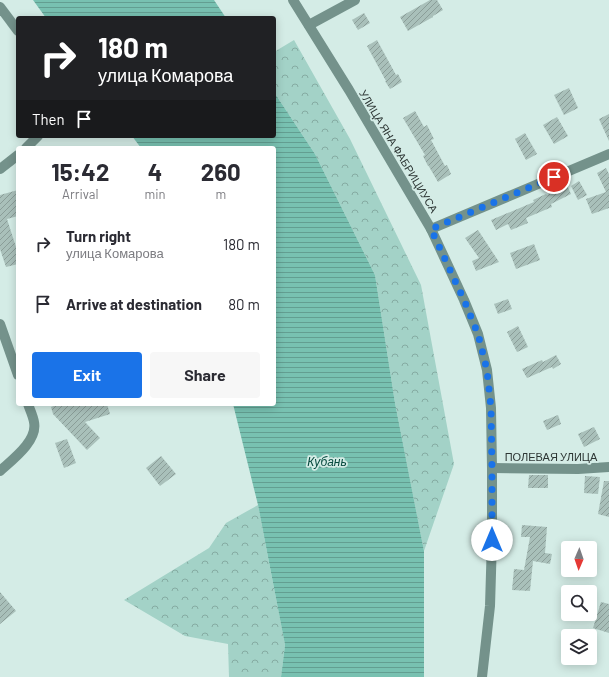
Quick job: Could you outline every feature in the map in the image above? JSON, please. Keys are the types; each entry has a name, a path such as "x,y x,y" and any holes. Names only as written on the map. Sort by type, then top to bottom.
{"street":[{"name":"УЛИЦА ЯНА ФАБРИЦИУСА","path":"293,0 353,97 431,229 478,334 487,370 491,408 492,468 490,606 482,677"},
{"path":"309,25 356,0"},
{"path":"0,7 16,28"},
{"path":"431,229 609,154"},
{"path":"0,169 16,157"},
{"path":"0,324 16,369"},
{"path":"0,471 25,448 33,436 35,422 29,406"},
{"name":"ПОЛЕВАЯ УЛИЦА","path":"492,468 578,469 609,467"}],"green space":[{"path":"294,40 350,139 421,285 454,464 424,551 395,403 375,275 315,154 276,95 276,51"},
{"path":"258,505 285,645 281,677 229,677 228,644 185,636 124,600 209,548 226,523"}],"water":[{"path":"33,0 214,0 225,16 45,16"},
{"name":"Кубань","path":"276,95 315,154 375,275 395,403 424,551 424,677 281,677 285,645 258,505 233,406 276,406 276,146 140,146 134,138 276,138"}],"building":[{"path":"430,0 437,0 443,10 408,31 400,17"},
{"path":"364,13 370,23 358,30 352,20"},
{"path":"377,40 396,75 398,74 402,82 390,89 367,46"},
{"path":"569,88 578,108 564,115 554,95"},
{"path":"415,111 424,127 427,125 434,139 431,140 451,174 438,182 423,156 425,155 403,118"},
{"path":"609,114 609,141 599,119"},
{"path":"557,117 568,136 554,144 543,125"},
{"path":"525,133 537,154 526,160 515,139"},
{"path":"606,168 609,174 609,208 592,214 586,199 606,192 597,173"},
{"path":"579,181 587,195 578,200 571,186"},
{"path":"567,185 571,194 551,204 552,207 526,218 528,223 511,230 508,224 496,230 491,220 534,202 533,200"},
{"path":"16,191 16,217 7,219 16,247 16,264 6,267 0,249 0,195"},
{"path":"478,230 499,262 476,271 472,261 479,258 465,238"},
{"path":"534,244 540,260 516,269 510,253"},
{"path":"508,299 512,309 498,314 494,304"},
{"path":"518,326 528,347 517,352 507,332"},
{"path":"556,355 561,364 553,369 552,367 527,378 522,369 542,360 543,362"},
{"path":"108,406 110,414 85,422 100,438 87,450 53,414 51,407"},
{"path":"558,415 561,424 547,430 543,421"},
{"path":"594,427 600,439 584,447 578,434"},
{"path":"67,439 76,463 64,468 55,443"},
{"path":"161,456 176,474 160,486 146,468"},
{"path":"529,475 548,475 548,488 528,488"},
{"path":"585,476 600,477 598,494 584,493"},
{"path":"604,481 609,481 609,517 598,514"},
{"path":"522,525 547,527 545,553 552,554 550,564 533,561 530,591 512,590 514,569 524,570 530,537 521,537"},
{"path":"0,592 16,611 0,624"},
{"path":"601,602 609,604 609,633 593,628 595,621 597,621 597,615"}],"route":[{"path":"492,540 491,408 487,370 478,334 431,229 554,177"}]}
